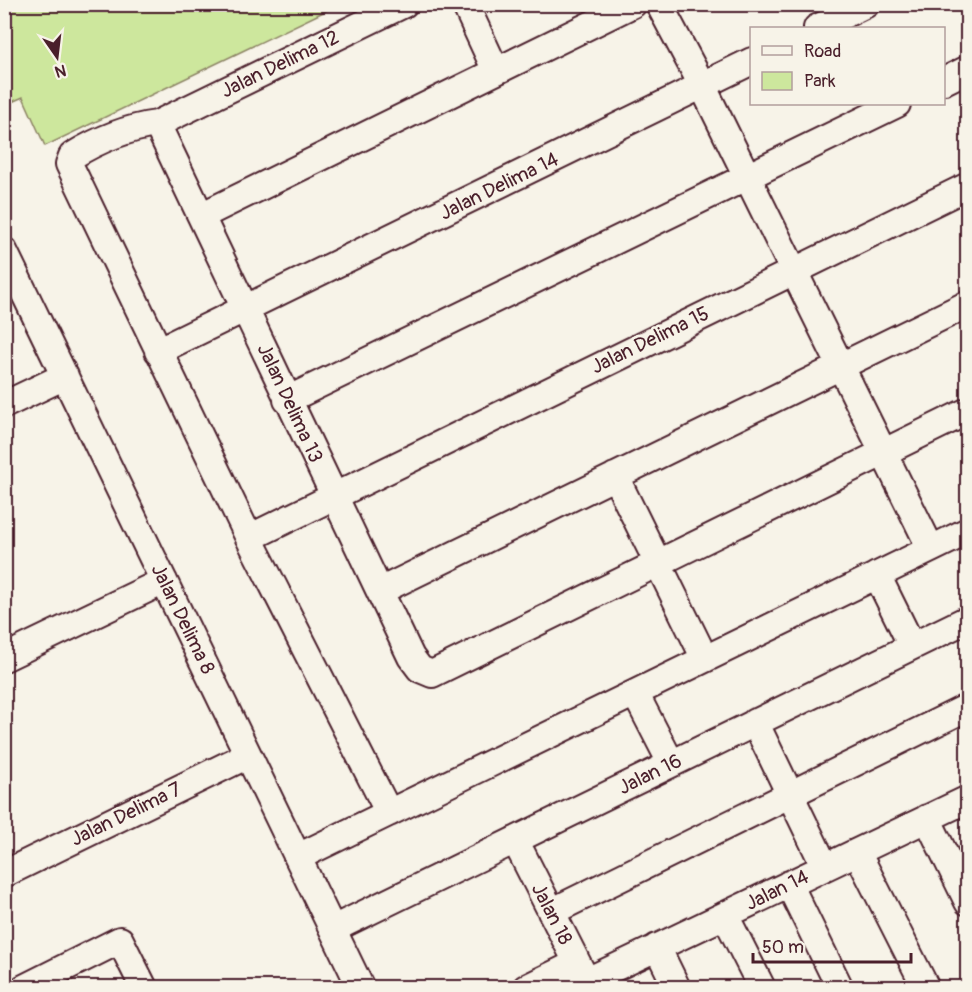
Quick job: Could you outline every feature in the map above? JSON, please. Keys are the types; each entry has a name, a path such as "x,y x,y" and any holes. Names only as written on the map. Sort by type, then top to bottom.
{"street":[{"path":"465,4 496,71"},
{"path":"201,216 633,4"},
{"path":"659,4 702,85 932,549"},
{"path":"820,27 866,4"},
{"name":"Jalan Delima 12","path":"158,351 69,164 72,156 131,128 157,124 390,7"},
{"name":"Jalan Delima 14","path":"158,351 750,62"},
{"path":"945,80 968,69"},
{"path":"287,400 895,105"},
{"name":"Jalan Delima 13","path":"157,124 411,657 420,669 432,674 658,563"},
{"name":"Jalan Delima 15","path":"249,538 793,269 968,186"},
{"name":"Jalan Delima 8","path":"4,251 333,929 354,985"},
{"path":"380,591 968,304"},
{"path":"158,351 249,538 389,813"},
{"path":"4,405 65,376"},
{"path":"658,563 968,411"},
{"path":"615,476 705,659"},
{"path":"298,857 968,531"},
{"path":"877,575 912,646"},
{"path":"4,658 164,581"},
{"name":"Jalan 16","path":"333,929 912,646 966,625"},
{"path":"635,693 671,763"},
{"path":"551,912 968,707"},
{"path":"756,722 825,867"},
{"name":"Jalan Delima 7","path":"4,874 248,755"},
{"name":"Jalan 14","path":"526,987 585,977 657,947 968,799"},
{"path":"927,818 968,902"},
{"name":"Jalan 18","path":"515,840 585,977"},
{"path":"857,852 926,987"},
{"path":"789,884 840,987"},
{"path":"725,915 762,987"},
{"path":"24,987 120,940 144,987"},
{"path":"657,947 677,987"}],"green space":[{"path":"4,5 338,5 45,146 23,97 5,105"}]}
